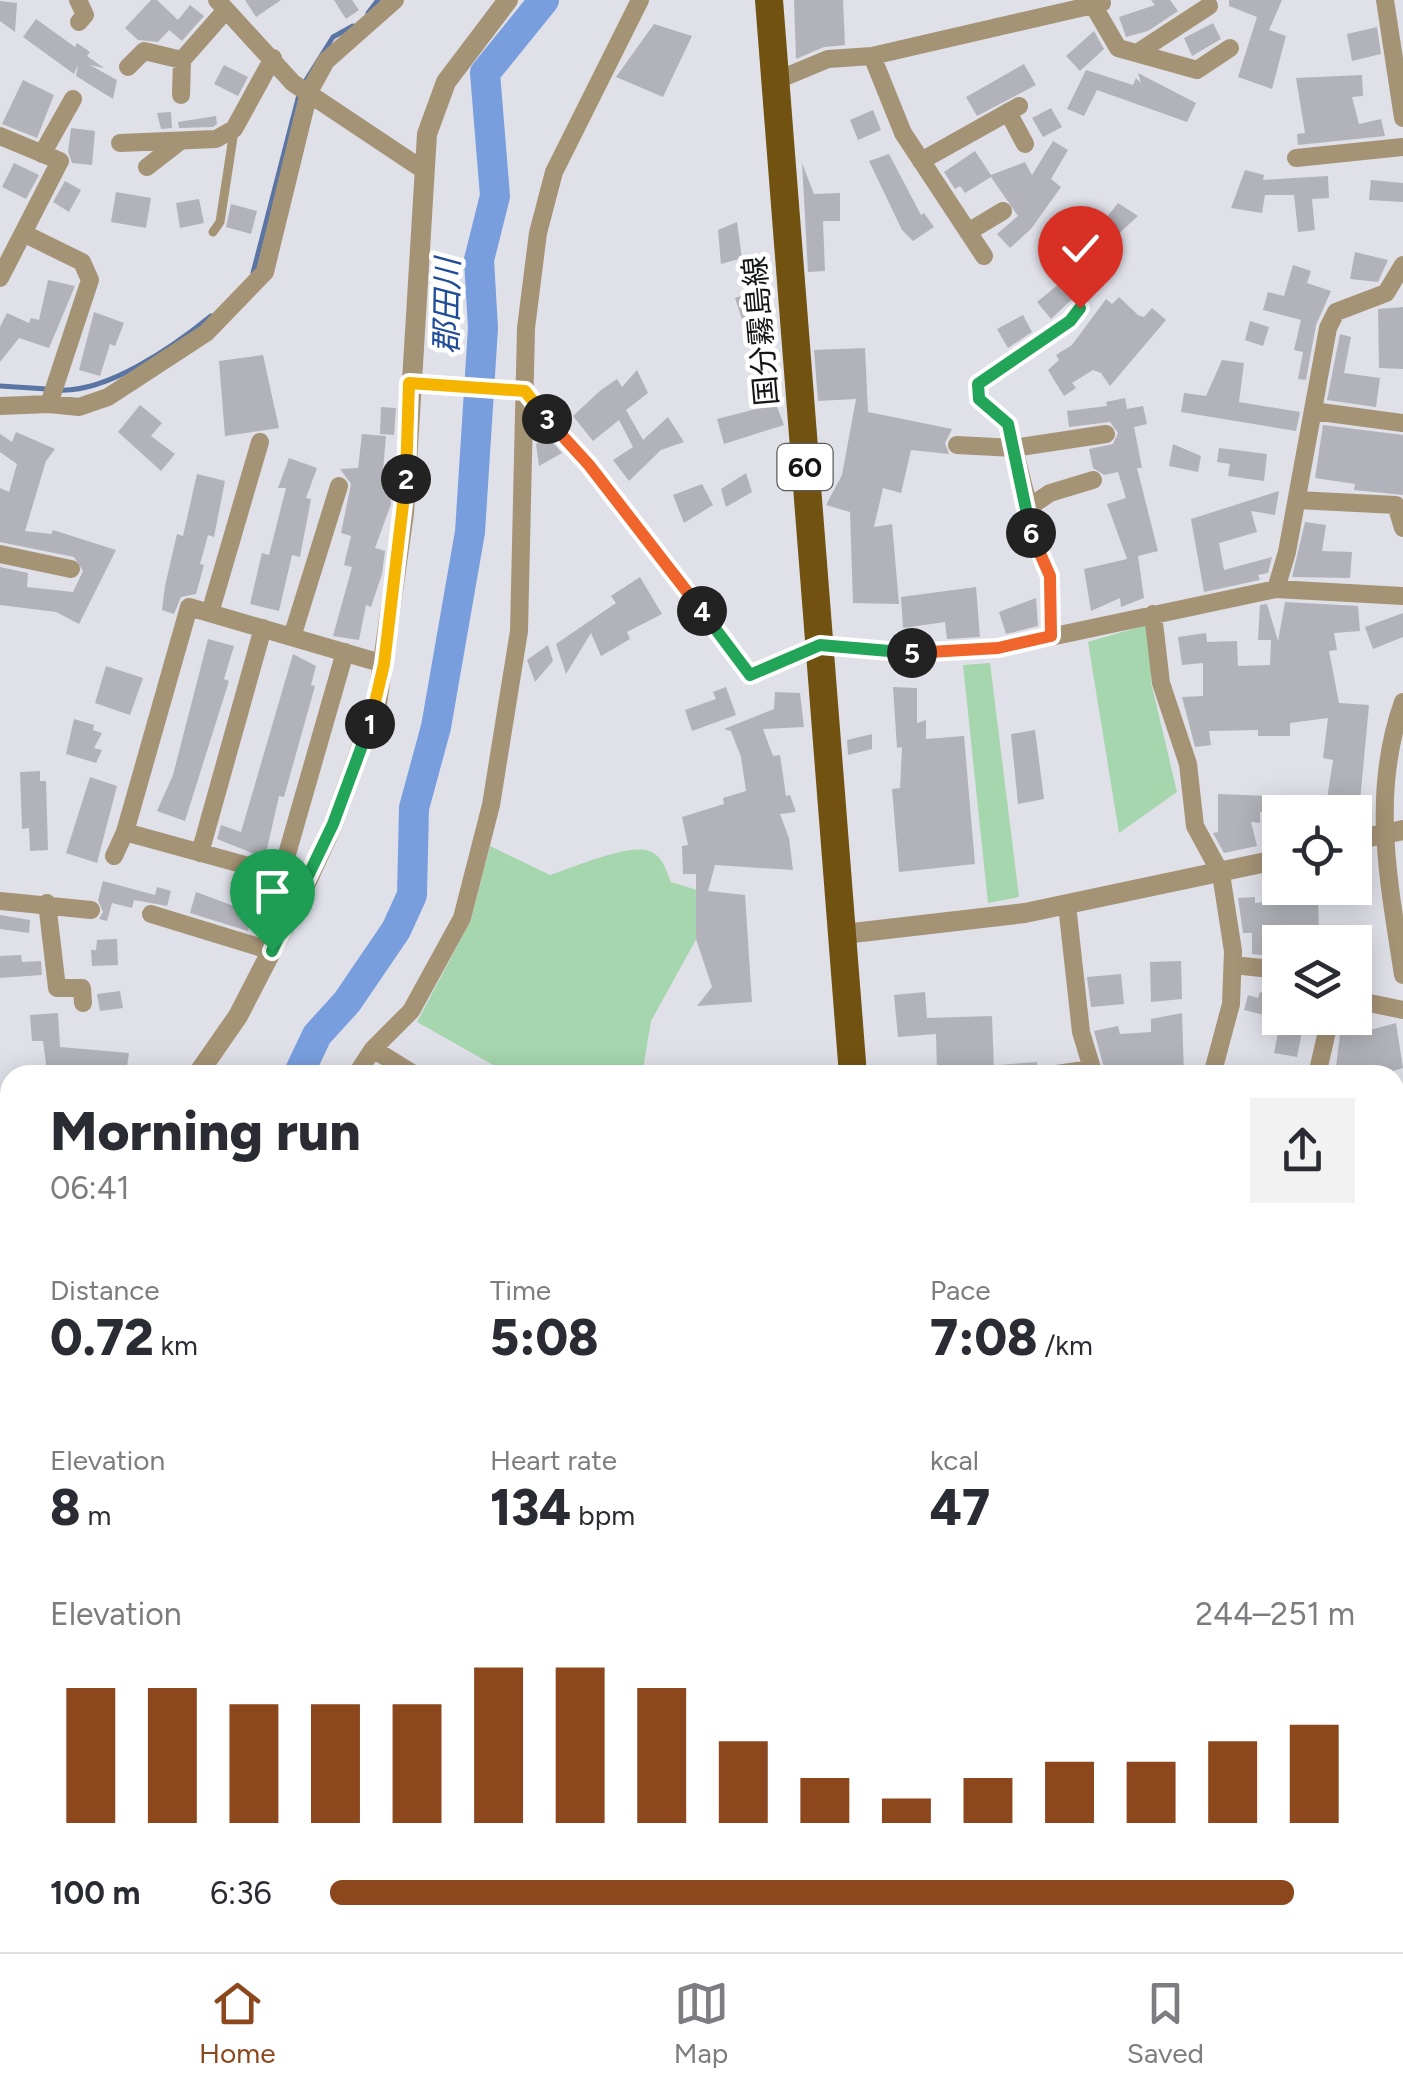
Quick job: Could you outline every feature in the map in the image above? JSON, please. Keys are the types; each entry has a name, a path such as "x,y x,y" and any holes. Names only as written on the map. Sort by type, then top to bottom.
{"main road":[{"name":"国分霧島線","path":"769,0 852,1065"}],"street":[{"path":"78,0 84,16 79,22"},
{"path":"0,406 52,394 79,407 108,397 206,333 264,272 301,87 395,0"},
{"path":"203,1065 238,1016 307,882 377,704 404,513 427,134 446,82 508,0"},
{"path":"363,1065 373,1049 412,1011 462,918 491,805 519,631 526,328 538,233 554,172 640,0"},
{"path":"1385,0 1403,118"},
{"path":"775,81 828,59 872,56 1071,6 1097,4 1118,48 1197,70 1230,48"},
{"path":"181,95 182,60 221,5 301,87 422,169"},
{"path":"1137,53 1209,6"},
{"path":"128,67 144,52 182,60"},
{"path":"872,56 903,133 984,256"},
{"path":"120,144 216,139 234,129 273,58"},
{"path":"42,154 73,99"},
{"path":"921,161 1013,109 1026,144"},
{"path":"0,136 60,161 0,278"},
{"path":"147,167 178,143"},
{"path":"1296,158 1403,147"},
{"path":"968,232 1003,211"},
{"path":"23,234 82,262 90,280 52,394"},
{"path":"1276,589 1297,500 1328,328 1336,312 1399,289 1403,265"},
{"path":"1051,636 1050,576 1031,537 1028,507 1008,424 979,399 978,384 1070,321 1080,308"},
{"path":"409,383 525,391 589,465 750,675 820,645 920,653 998,648 1276,589 1403,596"},
{"path":"1313,411 1403,423"},
{"path":"957,444 1014,448 1106,434"},
{"path":"210,613 260,442"},
{"path":"1028,507 1050,492 1094,480"},
{"path":"292,637 339,486"},
{"path":"1297,500 1396,505 1403,528"},
{"path":"0,554 71,569"},
{"path":"114,856 125,832 188,607 384,664"},
{"path":"1153,614 1161,683 1188,764 1196,826 1221,874 1233,965 1229,1016 1215,1065"},
{"path":"200,852 263,628"},
{"path":"282,875 345,652"},
{"path":"1403,702 1396,724 1392,832 1403,975"},
{"path":"125,832 307,882"},
{"path":"844,934 1068,905 1262,864"},
{"path":"0,900 91,910"},
{"path":"47,903 49,989 82,988 83,1003"},
{"path":"1068,905 1081,1032 1091,1065"},
{"path":"151,914 272,951"},
{"path":"1233,965 1262,968"},
{"path":"1372,1004 1403,1010"},
{"path":"1319,1065 1326,1035"},
{"path":"373,1049 399,1065"}],"lane":[{"path":"213,232 220,222 234,129"}],"green space":[{"path":"1156,622 1151,682 1177,792 1119,833 1088,642"},
{"path":"990,663 1019,897 988,903 963,665"},
{"path":"490,846 550,875 615,853 640,849 661,860 671,882 697,890 698,936 651,1021 644,1065 493,1065 417,1022 471,920"}],"building":[{"path":"151,0 157,0 178,20 190,5 204,16 182,41 169,30 158,42 138,40 125,28"},
{"path":"245,0 281,0 256,17"},
{"path":"334,0 352,0 359,10 346,19"},
{"path":"794,0 843,0 845,45 824,47 796,59"},
{"path":"1151,0 1170,0 1178,11 1148,31 1126,37 1119,17 1155,5"},
{"path":"1229,0 1282,0 1269,30 1286,36 1272,89 1238,77 1257,17 1229,6"},
{"path":"0,1 17,3 15,32 0,21"},
{"path":"36,19 75,47 77,43 90,52 87,56 104,68 90,65 117,80 113,99 76,76 78,65 74,74 23,37"},
{"path":"1213,23 1221,39 1192,56 1184,38"},
{"path":"654,24 692,36 663,97 616,77"},
{"path":"1377,27 1381,54 1352,61 1347,34"},
{"path":"1094,31 1104,49 1080,71 1066,56"},
{"path":"1024,64 1036,85 977,116 966,97"},
{"path":"224,65 248,77 238,96 214,84"},
{"path":"1086,70 1133,85 1136,78 1141,83 1138,73 1196,103 1187,122 1097,90 1084,116 1067,109"},
{"path":"1362,75 1363,96 1352,97 1359,124 1381,119 1385,136 1298,145 1297,134 1305,133 1296,78"},
{"path":"23,80 54,95 37,138 2,124"},
{"path":"1051,108 1062,127 1043,137 1032,118"},
{"path":"873,110 881,130 858,140 850,120"},
{"path":"171,112 172,128 161,129 157,113"},
{"path":"216,116 217,124 213,127 179,128 178,122"},
{"path":"71,128 95,131 92,165 72,163 68,152"},
{"path":"1053,141 1068,150 1051,179 1061,187 1031,229 1010,248 997,234 1018,216 991,177 965,193 960,186 955,189 944,172 975,151 991,175 1025,162 1032,175"},
{"path":"889,154 921,215 924,213 934,227 913,241 902,230 869,161"},
{"path":"14,163 39,175 26,199 2,187"},
{"path":"802,163 814,194 840,193 840,221 823,221 825,271 808,272"},
{"path":"1245,170 1264,175 1263,180 1328,176 1329,198 1312,199 1315,230 1298,232 1294,195 1265,195 1262,213 1231,208"},
{"path":"1371,180 1403,183 1403,202 1369,200"},
{"path":"65,181 81,190 69,212 53,202"},
{"path":"116,192 151,198 146,228 111,222"},
{"path":"199,199 204,223 180,228 176,203"},
{"path":"1118,203 1138,216 1113,239 1117,242 1095,270 1077,255"},
{"path":"231,204 257,211 251,234 226,227"},
{"path":"737,222 742,258 721,264 718,230"},
{"path":"1355,252 1388,260 1378,282 1350,279"},
{"path":"1293,265 1311,271 1307,283 1331,291 1316,325 1306,380 1298,379 1303,352 1294,350 1301,320 1263,310 1268,292 1284,296"},
{"path":"48,280 75,286 49,348 19,338 0,362 0,327 7,313 29,323 31,318 39,320"},
{"path":"1060,283 1073,298 1051,319 1037,302"},
{"path":"768,287 776,314 742,319 735,298"},
{"path":"1119,297 1138,315 1144,317 1152,308 1166,320 1110,386 1101,373 1093,370 1072,383 1076,388 1064,396 1048,370 1059,360 1056,355 1072,345 1106,299 1112,304"},
{"path":"1403,307 1403,369 1379,368 1378,309"},
{"path":"94,312 124,323 115,346 110,344 100,376 79,370"},
{"path":"1023,315 1032,332 1008,348 997,329"},
{"path":"1250,321 1269,327 1263,346 1245,340"},
{"path":"1340,334 1351,337 1344,373 1380,378 1376,407 1327,400"},
{"path":"865,348 868,412 952,429 945,443 949,454 911,450 901,493 883,488 874,527 892,524 899,604 853,603 850,512 826,505 842,475 856,399 818,401 814,350"},
{"path":"263,355 279,428 225,436 219,361"},
{"path":"1222,360 1244,363 1239,402 1300,412 1296,431 1181,412 1184,393 1206,396"},
{"path":"637,370 648,393 626,410 643,440 668,417 684,442 661,450 629,481 613,460 633,447 619,420 593,441 573,416 617,379 622,387"},
{"path":"1125,398 1127,409 1143,406 1147,424 1134,427 1142,468 1137,468 1158,551 1138,556 1144,598 1121,607 1120,598 1091,611 1084,569 1127,559 1107,504 1126,498 1118,472 1104,475 1093,468 1089,449 1113,444 1118,433 1110,422 1069,427 1067,411 1107,406 1106,402"},
{"path":"776,404 784,425 724,444 717,419"},
{"path":"140,405 162,423 151,436 175,454 161,471 118,432"},
{"path":"381,407 396,408 394,435 380,434"},
{"path":"1323,425 1403,435 1403,495 1354,490 1355,484 1315,478"},
{"path":"16,432 55,449 46,461 25,531 51,534 53,530 116,550 79,624 56,612 0,605 0,567 28,573 27,587 73,592 83,571 74,557 0,542 0,488 9,492 17,464 0,452 0,434 12,442"},
{"path":"362,434 386,436 382,482 390,481 391,504 375,548 385,551 382,574 371,607 366,605 359,640 333,636 352,567 344,565 351,536 341,533 351,484 340,469 358,468"},
{"path":"548,437 562,453 539,466 536,444"},
{"path":"1173,444 1201,456 1198,472 1169,466"},
{"path":"1219,448 1267,454 1264,481 1228,476 1230,464 1217,462"},
{"path":"289,458 317,468 306,498 311,499 300,557 292,555 279,611 250,604 262,553 269,555 286,488 278,488"},
{"path":"746,473 752,492 726,507 721,489"},
{"path":"197,474 225,481 214,537 208,535 200,564 204,565 196,594 181,597 174,614 162,610 165,586 177,534 183,536"},
{"path":"702,484 713,505 684,523 673,495"},
{"path":"1279,491 1275,515 1251,511 1257,532 1219,543 1224,570 1272,557 1268,573 1258,575 1260,580 1204,592 1191,519"},
{"path":"1305,522 1326,525 1322,551 1352,552 1350,578 1292,577"},
{"path":"640,577 662,614 627,632 630,639 601,656 591,633 566,674 556,644 616,603 611,596"},
{"path":"976,587 980,637 947,639 945,622 903,628 901,597"},
{"path":"1036,598 1038,626 1006,634 999,612"},
{"path":"1285,602 1358,606 1360,631 1334,633 1337,650 1329,651 1339,703 1369,705 1361,795 1328,795 1333,760 1323,758 1328,718 1290,723 1290,736 1258,736 1258,730 1209,731 1211,745 1195,747 1182,697 1203,696 1203,663 1182,665 1178,637 1206,633 1207,642 1237,641 1238,666 1270,665 1271,640 1258,640 1260,605 1267,604 1278,641"},
{"path":"1403,613 1403,637 1373,649 1365,627"},
{"path":"208,639 234,646 224,679 229,681 185,821 157,811 173,775"},
{"path":"548,645 553,661 535,682 527,660"},
{"path":"293,654 316,666 311,685 315,686 284,797 279,796 265,858 217,839 221,825 241,832"},
{"path":"106,666 143,678 130,715 95,703"},
{"path":"726,687 736,715 692,731 685,710 716,699 713,692"},
{"path":"893,687 917,688 917,723 926,720 926,739 964,736 975,864 899,872 892,789 900,788 902,747 897,748"},
{"path":"775,692 800,693 804,727 763,729 773,756 780,755 786,796 790,795 796,812 780,814 789,838 793,870 715,865 708,891 745,895 752,1002 697,1006 712,987 696,939 696,874 683,874 682,846 688,845 682,817 724,804 723,798 746,791 741,757 731,731 724,729 774,709"},
{"path":"74,719 94,725 93,730 102,733 94,748 102,750 96,763 66,754"},
{"path":"1035,730 1044,799 1018,804 1011,734"},
{"path":"872,734 872,749 848,755 847,740"},
{"path":"40,771 40,781 46,781 48,850 30,851 29,828 22,829 20,772"},
{"path":"90,777 117,786 97,863 66,853"},
{"path":"1218,794 1262,796 1260,823 1251,822 1257,846 1224,853 1213,833 1218,832"},
{"path":"103,881 155,895 157,887 171,891 167,906 134,900 132,908 112,903 107,921 99,919 103,912 98,900"},
{"path":"196,892 253,913 248,931 190,913"},
{"path":"1255,897 1255,903 1318,905 1319,925 1262,925 1262,955 1252,954 1252,933 1243,933 1238,898"},
{"path":"0,915 30,920 29,933 0,929"},
{"path":"117,939 118,965 92,966 91,950 96,950 97,940"},
{"path":"21,955 22,962 41,961 42,975 0,978 0,956"},
{"path":"1181,961 1182,999 1151,1002 1150,962"},
{"path":"1121,974 1124,1004 1091,1007 1087,977"},
{"path":"120,991 123,1008 100,1011 97,994"},
{"path":"925,992 927,1018 992,1016 994,1065 937,1065 936,1034 898,1037 894,995"},
{"path":"1262,992 1262,1014 1244,1010 1248,995 1258,998"},
{"path":"58,1013 60,1047 129,1053 127,1065 46,1065 43,1041 32,1041 30,1015"},
{"path":"1182,1013 1184,1065 1103,1065 1094,1031 1118,1026 1120,1034 1151,1032 1151,1019"},
{"path":"1396,1023 1403,1065 1336,1065 1340,1035 1372,1035 1372,1029"},
{"path":"1278,1035 1301,1035 1297,1057 1274,1053"}],"waterway":[{"path":"368,13 378,0"},
{"name":"郡田川","path":"303,1065 317,1035 347,1002 396,930 412,895 414,808 436,727 470,532 483,328 479,260 495,196 485,73 544,0"},
{"path":"303,85 333,37 353,26"},
{"path":"253,273 299,95"},
{"path":"58,390 97,384 139,366 211,316"},
{"path":"0,386 47,389"}],"route":[{"path":"272,951 333,824 377,704 404,513 409,383 525,391 589,465 750,675 820,645 920,653 998,648 1051,636 1050,576 1031,537 1030,512 1008,424 979,399 978,384 1070,321 1080,308"}]}
